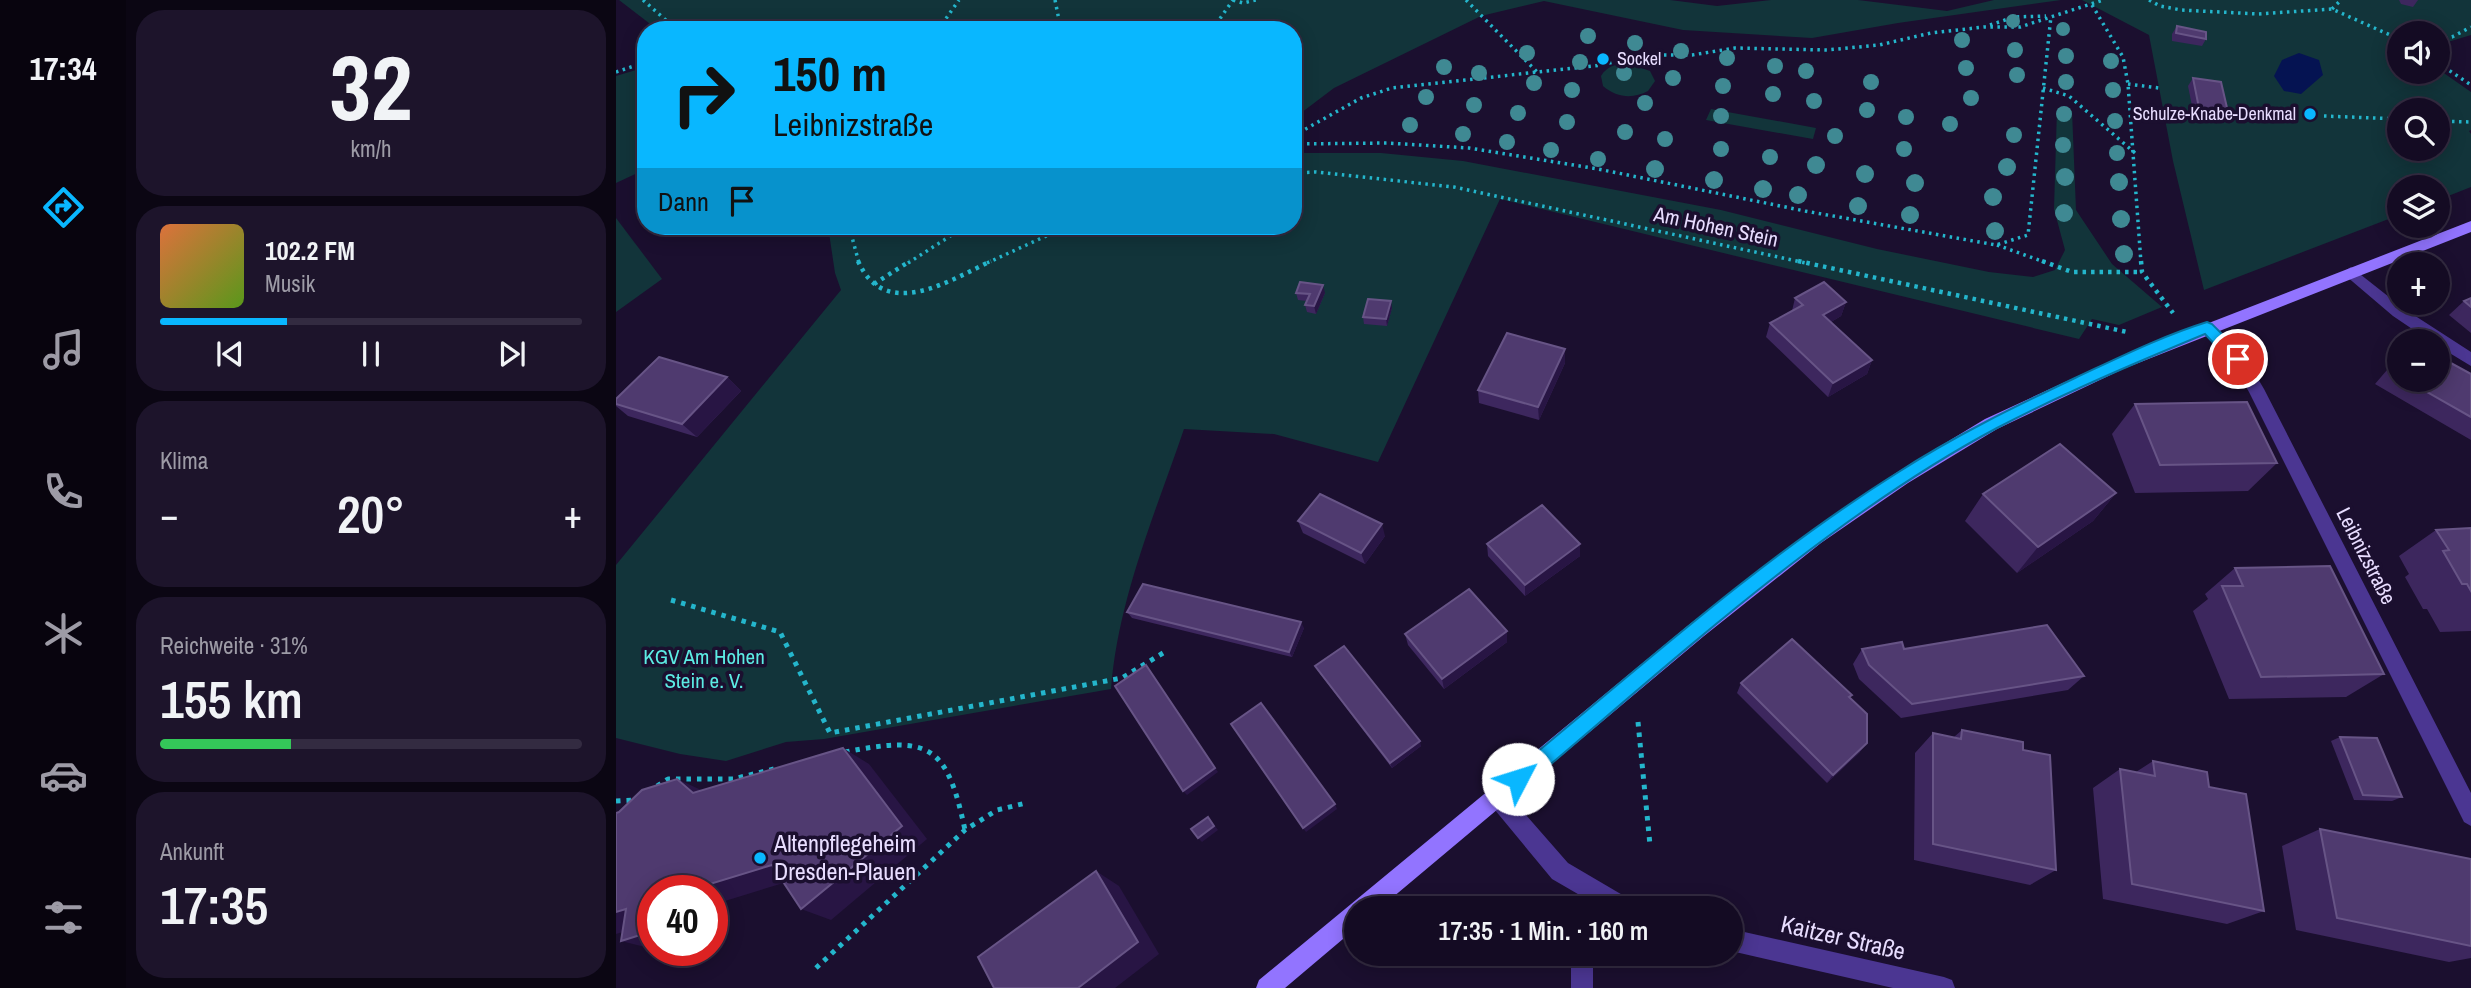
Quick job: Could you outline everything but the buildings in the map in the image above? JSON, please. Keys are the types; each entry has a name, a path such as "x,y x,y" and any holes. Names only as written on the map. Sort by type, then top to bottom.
{"street":[{"path":"1377,896 1697,630 1815,538 1902,478 1991,424 2117,365 2471,226"},
{"path":"2351,272 2398,312 2471,360"},
{"name":"Leibnizstraße","path":"2207,328 2238,359 2256,389 2471,815"},
{"path":"1497,797 1560,871 1589,896"},
{"path":"1267,988 1344,924"},
{"name":"Kaitzer Straße","path":"1743,943 1944,988"},
{"path":"1582,966 1583,988"}],"path":[{"path":"643,0 667,21"},
{"path":"945,21 960,0"},
{"path":"1055,0 1059,21"},
{"path":"1218,21 1233,0 1243,3 1255,0"},
{"path":"1466,0 1538,73"},
{"path":"1302,131 1361,98 1392,88 1602,65 1639,55 1692,55 1735,48 1827,50 1880,45 1931,33 1984,27 2020,27 2103,0"},
{"path":"2149,0 2160,6 2181,10 2258,15 2332,9 2387,34"},
{"path":"2332,9 2341,0"},
{"path":"2092,5 2123,57 2135,153 2142,272 2174,314"},
{"path":"1984,27 2014,17 2051,16"},
{"path":"1996,245 2028,235 2051,16"},
{"path":"2450,37 2471,27"},
{"path":"616,72 637,65"},
{"path":"2450,71 2471,85"},
{"path":"2128,84 2159,88"},
{"path":"2043,88 2069,96 2135,153"},
{"path":"2324,116 2387,119"},
{"path":"2450,121 2471,122"},
{"path":"1302,144 1387,143 1469,148 1598,169 1805,211 1996,245 2072,272 2142,272"},
{"name":"Am Hohen Stein","path":"1302,173 1454,187 2128,332"},
{"path":"852,235 862,272 889,294 906,295 930,289 1048,235"},
{"path":"874,284 952,235"},
{"path":"671,600 780,632 830,733 1122,678 1163,653"},
{"path":"1639,722 1650,845"},
{"path":"841,753 881,743 907,743 932,751 949,768 959,796 965,830"},
{"path":"616,802 634,800 668,779 733,779 787,766"},
{"path":"816,968 965,830 997,810 1026,803"}],"green space":[{"path":"619,0 1670,0 1717,6 1771,0 1858,0 1947,11 1994,0 2061,0 1812,38 1683,30 1544,1 1481,16 1334,88 1302,112 1302,21 646,21"},
{"path":"2082,0 2471,0 2471,35 2450,41 2450,21 2387,21 2387,84 2450,84 2450,77 2471,92 2471,187 2450,195 2450,175 2387,175 2387,220 2204,290 2173,161 2149,35"},
{"path":"1627,63 1650,71 1655,81 1648,91 1625,96 1603,86 1601,76 1606,70"},
{"path":"637,70 637,173 616,183 616,76"},
{"path":"1711,109 1816,128 1813,139 1706,120"},
{"name":"KGV Am Hohen Stein e. V.","path":"2057,109 2072,111 2076,210 2112,264 2162,307 2119,325 2092,319 2079,339 1500,199 1378,462 1274,434 1184,429 1139,557 1121,622 1111,689 824,739 786,742 726,761 680,754 616,738 616,565 841,290 835,273 829,235 1302,235 1302,153 1381,153 1463,161 1721,210 1877,249 1989,272 2033,277 2055,270 2065,250 2054,209"},
{"path":"616,218 662,279 616,312"}],"shaded area":[{"path":"2299,53 2319,60 2323,75 2301,94 2284,91 2274,76 2282,60"}],"place":[{"name":"Sockel","path":"1603,59"},
{"name":"Schulze-Knabe-Denkmal","path":"2310,114"},
{"name":"Altenpflegeheim Dresden-Plauen","path":"760,858"}],"route":[{"path":"1518,779 1697,630 1815,538 1902,478 1991,424 2117,365 2207,328 2238,359"}]}
